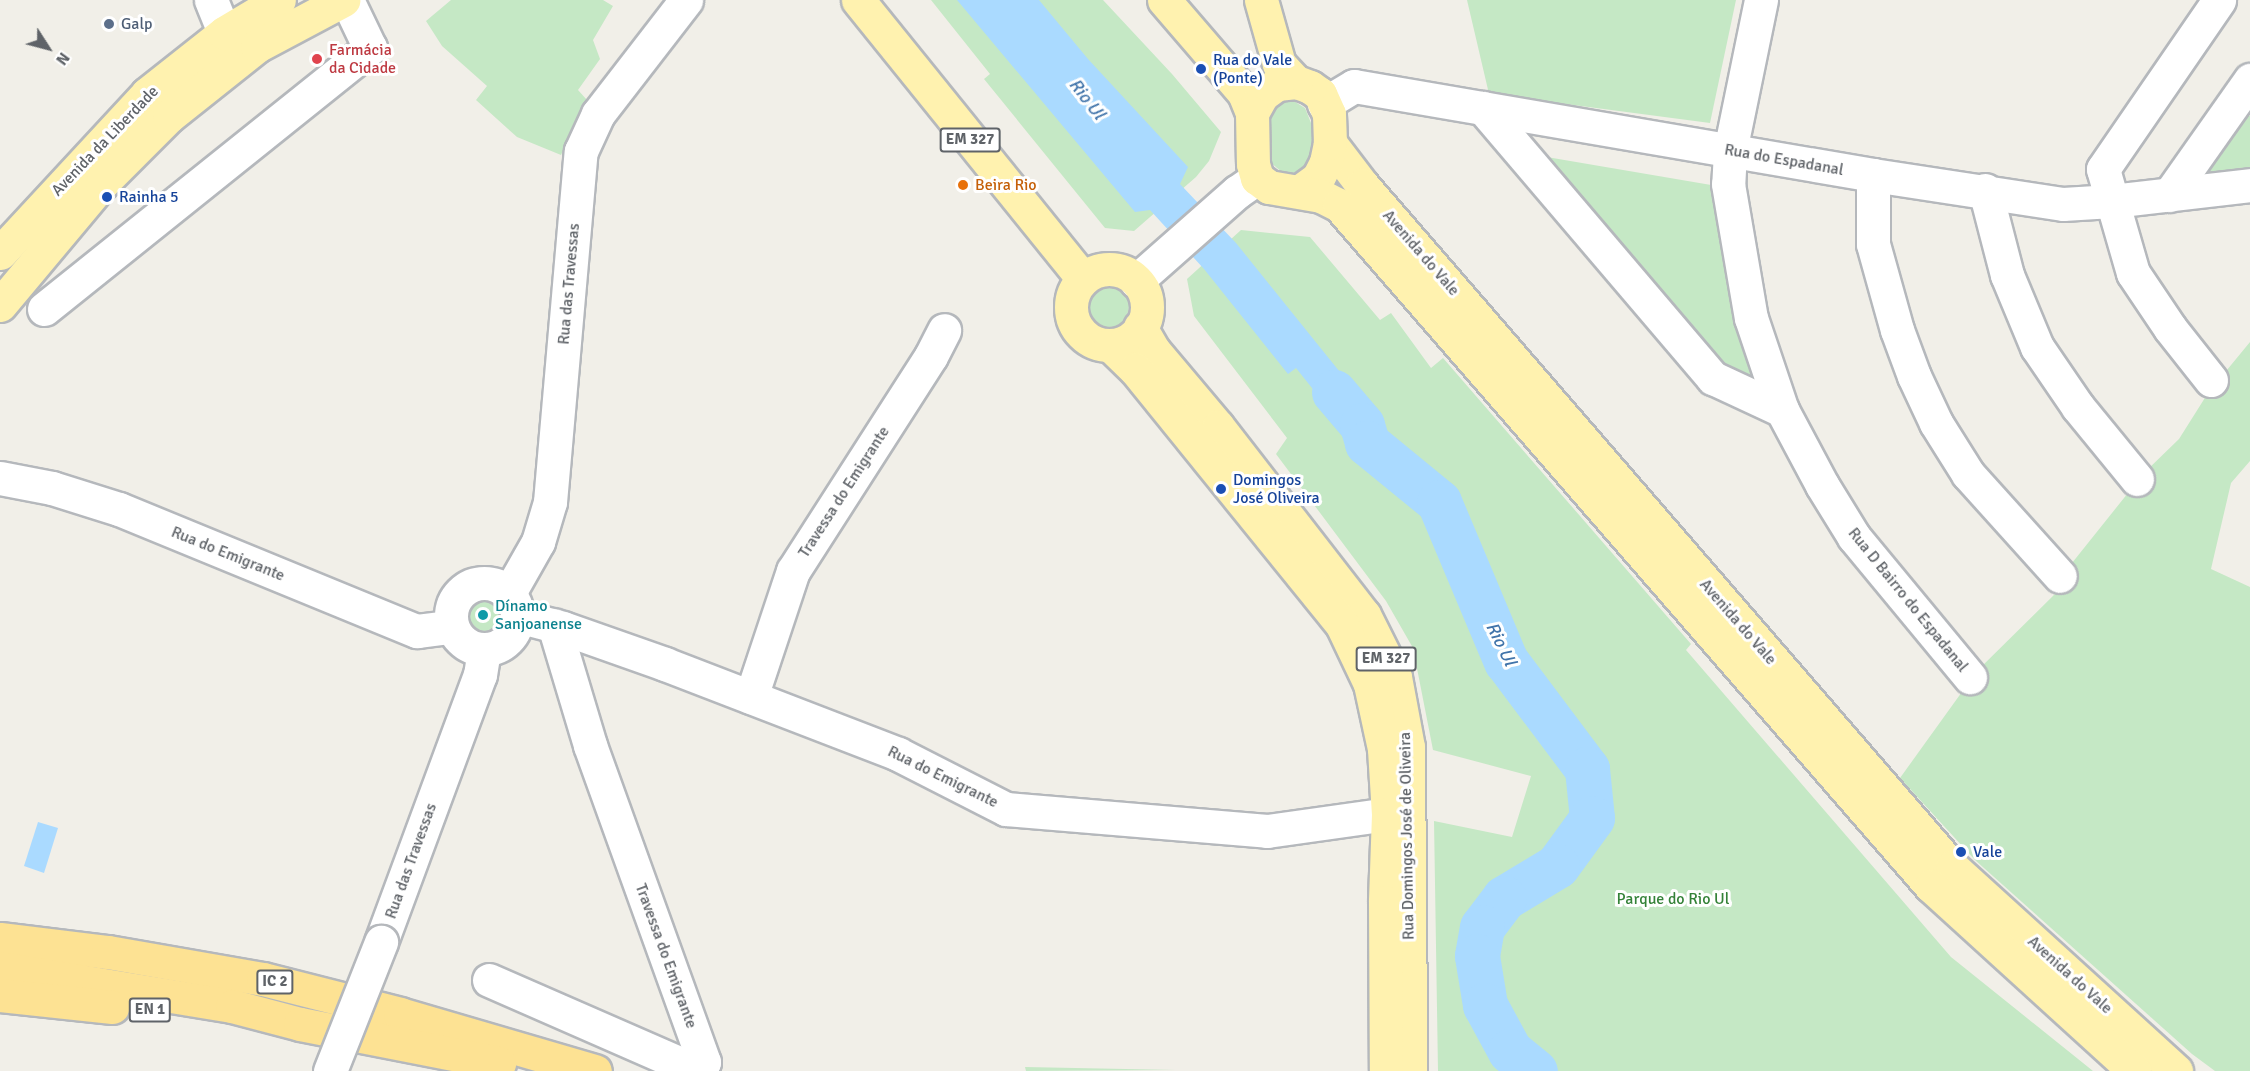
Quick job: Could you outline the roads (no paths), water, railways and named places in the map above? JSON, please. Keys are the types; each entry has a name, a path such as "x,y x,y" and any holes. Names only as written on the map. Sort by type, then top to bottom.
{"highway":[{"name":"IC 2","path":"0,939 108,952 263,979 400,1014 595,1071"},
{"name":"IC 2","path":"0,968 232,1006 300,1024 535,1071"},
{"name":"EN 1","path":"0,995 300,1024"}],"main road":[{"name":"Avenida da Liberdade","path":"0,253 147,94 224,33 279,0"},
{"name":"Avenida da Liberdade","path":"0,305 102,183 170,116 257,46 345,0"},
{"name":"EM 327","path":"858,0 1083,279"},
{"path":"1164,0 1244,93 1252,113 1253,164 1257,177"},
{"path":"1261,0 1272,46 1279,64 1296,82"},
{"path":"1252,113 1262,95 1277,84 1296,82 1320,94 1329,114 1330,143 1326,162 1318,177 1300,191"},
{"name":"Avenida do Vale","path":"1330,143 1362,186 1952,867 2176,1071"},
{"name":"Avenida do Vale","path":"1257,177 1269,187 1321,196 1339,205 1931,886 2134,1071"},
{"path":"1083,279 1093,273 1116,270 1136,281 1146,303 1140,327 1132,336 1110,345"},
{"name":"Rua Domingos José de Oliveira","path":"1083,279 1075,290 1071,302 1076,327 1085,337 1097,343 1110,345 1136,369 1342,626 1370,684 1384,749 1388,814 1385,902 1386,1071"},
{"name":"Rua Domingos José de Oliveira","path":"1140,327 1154,351 1218,427 1364,615 1395,677 1408,747 1410,1071"}],"street":[{"path":"211,0 224,33"},
{"path":"44,309 370,48 345,0"},
{"name":"Rua das Travessas","path":"513,604 538,542 550,502 581,151 598,114 686,0"},
{"name":"Rua D Bairro do Espadanal","path":"1761,0 1730,151 1728,184 1752,318 1782,410 1822,485 1854,537 1970,677"},
{"path":"2211,380 2170,328 2133,273 2103,169 2219,0"},
{"path":"2169,195 2250,80"},
{"name":"Rua do Espadanal","path":"1324,104 1354,86 1874,175 1985,190 2063,204 2112,201 2250,185"},
{"path":"1483,108 1713,378 1782,410"},
{"path":"1874,175 1873,244 1897,330 1914,376 1936,423 1968,474 2060,576"},
{"path":"1136,281 1257,177"},
{"path":"1985,190 2007,275 2037,347 2078,407 2137,479"},
{"name":"Travessa do Emigrante","path":"751,697 793,571 924,366 944,330"},
{"name":"Rua do Emigrante","path":"0,478 52,488 119,509 417,632 452,627 453,605 466,587 489,582 513,604 555,625 898,754 1006,809 1266,831 1388,814"},
{"path":"452,627 465,643 483,649 498,646 510,637 513,604"},
{"name":"Travessa do Emigrante","path":"489,980 693,1069 704,1062 590,745 555,625"},
{"name":"Rua das Travessas","path":"330,1071 381,942 480,675 483,649"}],"water":[{"path":"957,0 1039,0 1088,59 1188,167 1180,184 1236,243 1385,428 1360,448 1296,368 1288,374 1204,269 1150,210 1135,212"},
{"path":"38,822 58,828 44,873 24,866"}],"waterway":[{"name":"Rio Ul","path":"1334,392 1362,425 1367,443 1439,502 1506,661 1587,769 1592,818 1557,866 1504,898 1482,927 1477,956 1485,1005 1510,1051 1535,1071"}],"place":[{"name":"Galp","path":"109,24"},
{"name":"Farmácia da Cidade","path":"317,59"},
{"name":"Rua do Vale (Ponte)","path":"1201,69"},
{"name":"Beira Rio","path":"963,185"},
{"name":"Rainha 5","path":"107,197"},
{"name":"Domingos José Oliveira","path":"1221,489"},
{"name":"Dínamo Sanjoanense","path":"483,615"},
{"name":"Vale","path":"1961,852"}],"park label":[{"name":"Parque do Rio Ul","path":"1673,899"}]}
